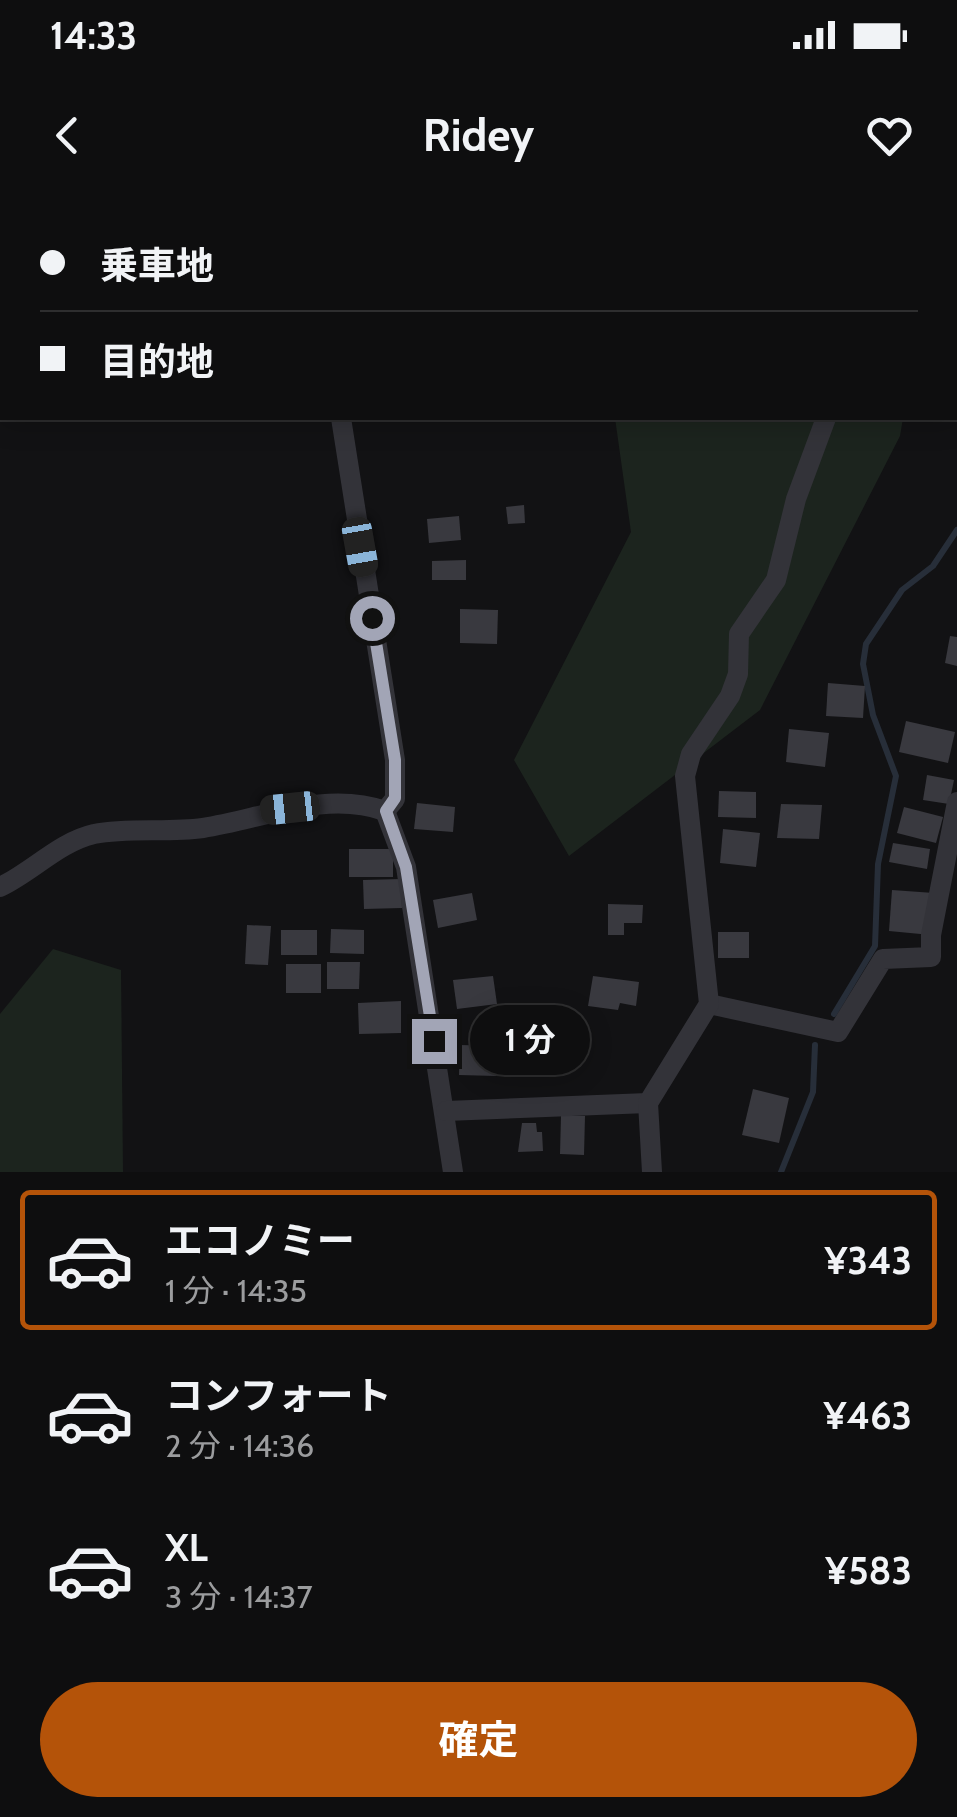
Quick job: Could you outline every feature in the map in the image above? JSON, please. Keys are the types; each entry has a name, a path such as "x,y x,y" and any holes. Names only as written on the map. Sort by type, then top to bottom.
{"street":[{"path":"342,420 395,760 395,798 386,811"},
{"path":"652,1172 648,1103 710,1004 686,776 691,754 730,696 738,674 739,634 776,580 796,499 825,420"},
{"path":"710,1004 838,1032 883,959 931,957 931,935 957,802"},
{"path":"0,886 64,846 94,834 205,828 264,811 316,806 371,806 386,811"},
{"path":"386,811 406,867 454,1172"},
{"path":"446,1111 648,1103"}],"shaded area":[{"path":"615,420 903,420 900,436 760,710 569,856 514,760 631,532"},
{"path":"53,949 121,970 123,1172 0,1172 0,1014"}],"building":[{"path":"524,505 525,523 508,524 506,507"},
{"path":"459,516 461,540 429,543 427,519"},
{"path":"466,560 466,580 432,580 432,561"},
{"path":"460,609 498,610 497,644 460,643"},
{"path":"950,636 957,637 957,666 945,663"},
{"path":"828,683 865,686 863,718 826,716"},
{"path":"906,721 955,732 948,763 899,752"},
{"path":"789,729 829,733 825,767 786,762"},
{"path":"927,775 954,780 949,804 923,800"},
{"path":"719,791 756,792 756,818 718,817"},
{"path":"417,803 455,807 453,832 414,829"},
{"path":"781,804 822,805 819,839 777,838"},
{"path":"904,807 943,817 936,843 897,833"},
{"path":"723,829 760,833 756,867 720,863"},
{"path":"893,843 930,849 927,869 889,862"},
{"path":"349,849 393,849 393,877 349,877"},
{"path":"401,879 402,908 364,909 363,880"},
{"path":"892,890 934,893 931,935 889,931"},
{"path":"472,893 477,920 438,928 433,900"},
{"path":"608,904 643,905 642,923 624,923 624,935 608,935"},
{"path":"247,925 271,926 268,965 245,964"},
{"path":"331,929 364,930 364,954 330,953"},
{"path":"281,930 317,930 317,955 281,955"},
{"path":"718,932 749,932 749,958 718,958"},
{"path":"327,962 360,962 359,989 327,989"},
{"path":"286,964 321,964 321,993 286,993"},
{"path":"493,976 497,1004 457,1009 453,980"},
{"path":"593,976 639,982 636,1006 620,1003 618,1010 588,1006"},
{"path":"401,1001 401,1033 359,1034 358,1003"},
{"path":"519,1014 533,1030 512,1049 497,1033"},
{"path":"460,1045 497,1046 496,1076 459,1075"},
{"path":"753,1089 789,1098 779,1143 742,1135"},
{"path":"561,1116 585,1116 584,1155 560,1154"},
{"path":"522,1123 536,1123 537,1132 542,1132 543,1151 518,1152"}],"waterway":[{"path":"834,1014 875,946 878,864 896,776 873,715 863,664 866,644 902,590 933,566 957,530"},
{"path":"781,1172 813,1092 815,1045"}],"route":[{"path":"372,618 395,760 395,798 386,811 406,867 434,1041"}]}
